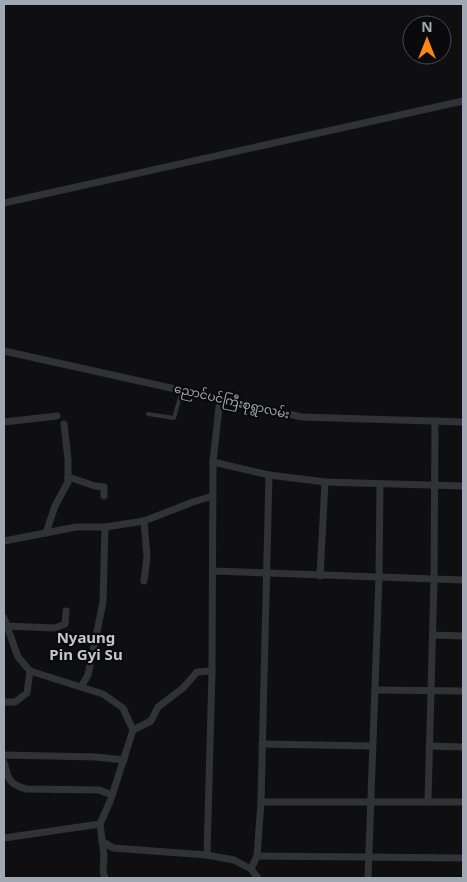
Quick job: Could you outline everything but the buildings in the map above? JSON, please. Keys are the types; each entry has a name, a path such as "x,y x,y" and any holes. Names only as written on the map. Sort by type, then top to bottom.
{"street":[{"path":"4,203 463,101"},
{"name":"ညောင်ပင်ကြီးစုရွာလမ်း","path":"4,352 302,417 463,422"},
{"path":"207,855 212,671 213,462 220,398"},
{"path":"4,422 57,416"},
{"path":"428,802 436,421"},
{"path":"46,533 56,506 68,482 64,424"},
{"path":"213,462 269,476 325,482 463,486"},
{"path":"251,869 257,856 261,802 269,476"},
{"path":"68,477 104,487 104,496"},
{"path":"320,576 325,482"},
{"path":"368,878 379,577 380,484"},
{"path":"4,541 76,527 105,527 144,521 213,496"},
{"path":"144,521 146,557 144,581"},
{"path":"81,687 88,674 103,602 105,527"},
{"path":"213,571 463,580"},
{"path":"66,611 65,624 55,628 5,622 18,657 30,671 103,694 123,708 133,730 112,795 100,824 105,878"},
{"path":"433,635 463,636"},
{"path":"4,702 14,702 27,693 30,671"},
{"path":"133,730 151,721 158,707 183,688 196,672 212,671"},
{"path":"375,690 463,691"},
{"path":"262,744 372,746"},
{"path":"430,746 463,746"},
{"path":"4,755 96,757 124,760"},
{"path":"4,762 8,779 16,786 27,789 99,790 112,795"},
{"path":"261,802 463,802"},
{"path":"4,838 100,824"},
{"path":"102,841 113,848 207,855 234,860 251,869 258,878"},
{"path":"257,856 463,858"}],"lane":[{"path":"148,414 174,418 182,390"}],"district":[{"name":"Nyaung Pin Gyi Su","path":"86,646"}]}
